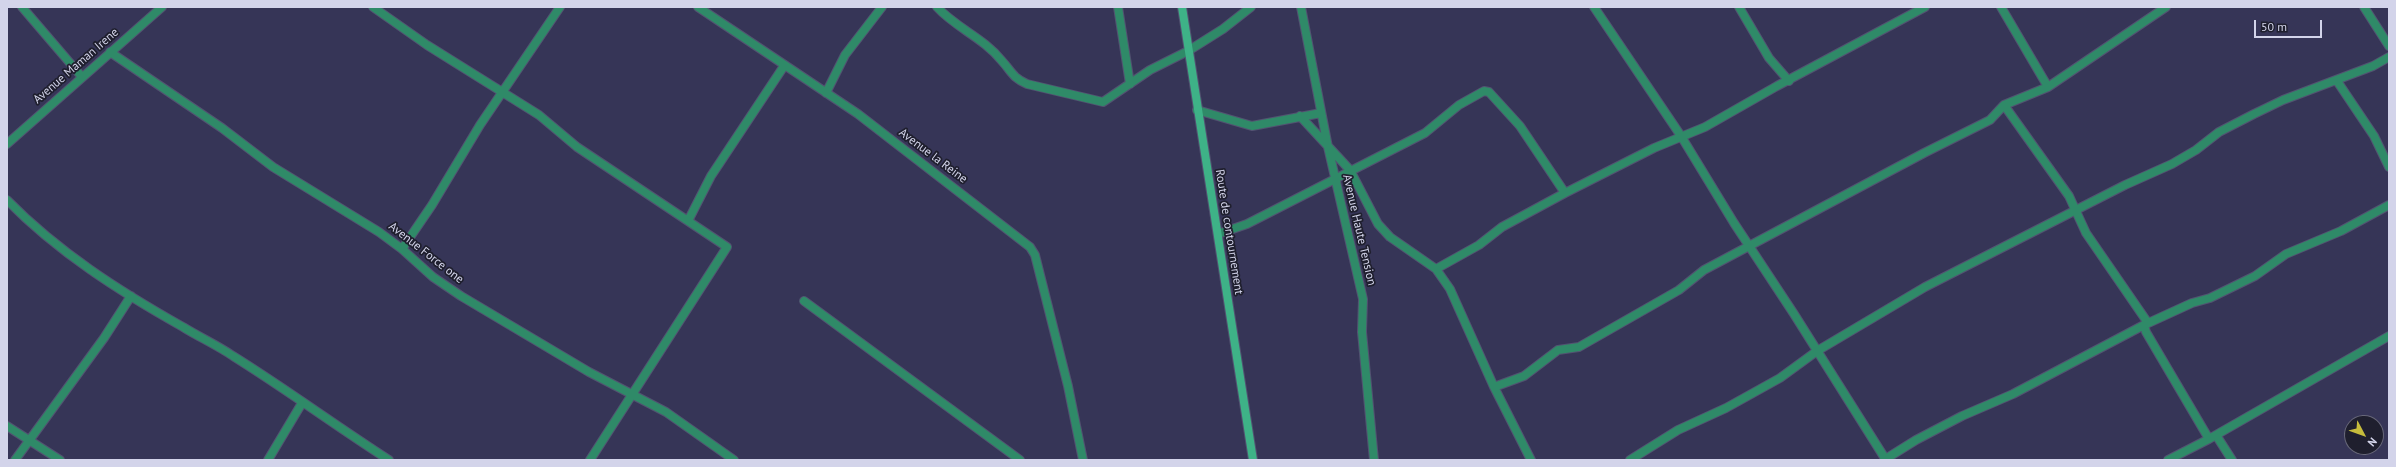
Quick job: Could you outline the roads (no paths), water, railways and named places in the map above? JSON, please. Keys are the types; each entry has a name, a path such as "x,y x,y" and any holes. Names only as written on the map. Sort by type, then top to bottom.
{"street":[{"path":"22,7 82,77"},
{"name":"Avenue Maman Irene","path":"7,144 162,7"},
{"path":"373,7 448,58 539,115 560,135 727,247 590,460"},
{"path":"402,249 432,205 502,92 560,7"},
{"name":"Avenue la Reine","path":"698,7 784,66 826,92 928,167 1030,247 1035,255 1068,386 1083,460"},
{"path":"826,92 845,55 882,7"},
{"path":"937,7 947,18 988,47 1003,61 1015,78 1026,84 1103,102 1170,58 1188,51 1223,29 1250,7"},
{"path":"1118,7 1130,84"},
{"name":"Route de contournement","path":"1182,7 1253,460"},
{"name":"Avenue Haute Tension","path":"1301,7 1328,147 1363,299 1362,332 1374,460"},
{"path":"1594,7 1681,136 1885,460 1962,416 2013,394 2146,324 2192,303 2210,298 2255,276 2286,254 2334,234 2389,205"},
{"path":"1739,7 1769,58 1789,81"},
{"path":"1436,269 1479,245 1502,228 1565,193 1681,136 1705,127 1926,7"},
{"path":"2000,7 2048,88"},
{"path":"1494,387 1524,376 1558,350 1580,348 1679,290 1704,270 1924,153 1990,120 2004,105 2048,88 2166,7"},
{"path":"2364,7 2389,46"},
{"name":"Avenue Force one","path":"110,52 222,128 273,167 402,249 433,277 461,296 589,372 666,412 734,460"},
{"path":"1630,460 1678,430 1726,408 1780,378 1817,351 1888,308 2075,210 2172,164 2196,150 2219,132 2283,100 2337,81 2389,57"},
{"path":"688,221 710,176 784,66"},
{"path":"2337,81 2371,131 2389,167"},
{"path":"1218,234 1247,224 1336,177 1425,133 1459,105 1485,91 1516,120 1565,193"},
{"path":"2004,105 2069,196 2086,233 2146,324 2146,332 2213,437 2232,460"},
{"path":"1197,110 1252,126 1321,113"},
{"path":"1300,116 1350,170 1378,224 1390,237 1436,269 1450,289 1494,387 1531,460"},
{"path":"7,200 42,234 70,256 131,296 232,355 389,460"},
{"path":"15,460 131,296"},
{"path":"804,301 1020,460"},
{"path":"2168,460 2213,437 2389,336"},
{"path":"268,460 302,403"},
{"path":"7,426 60,460"}]}
